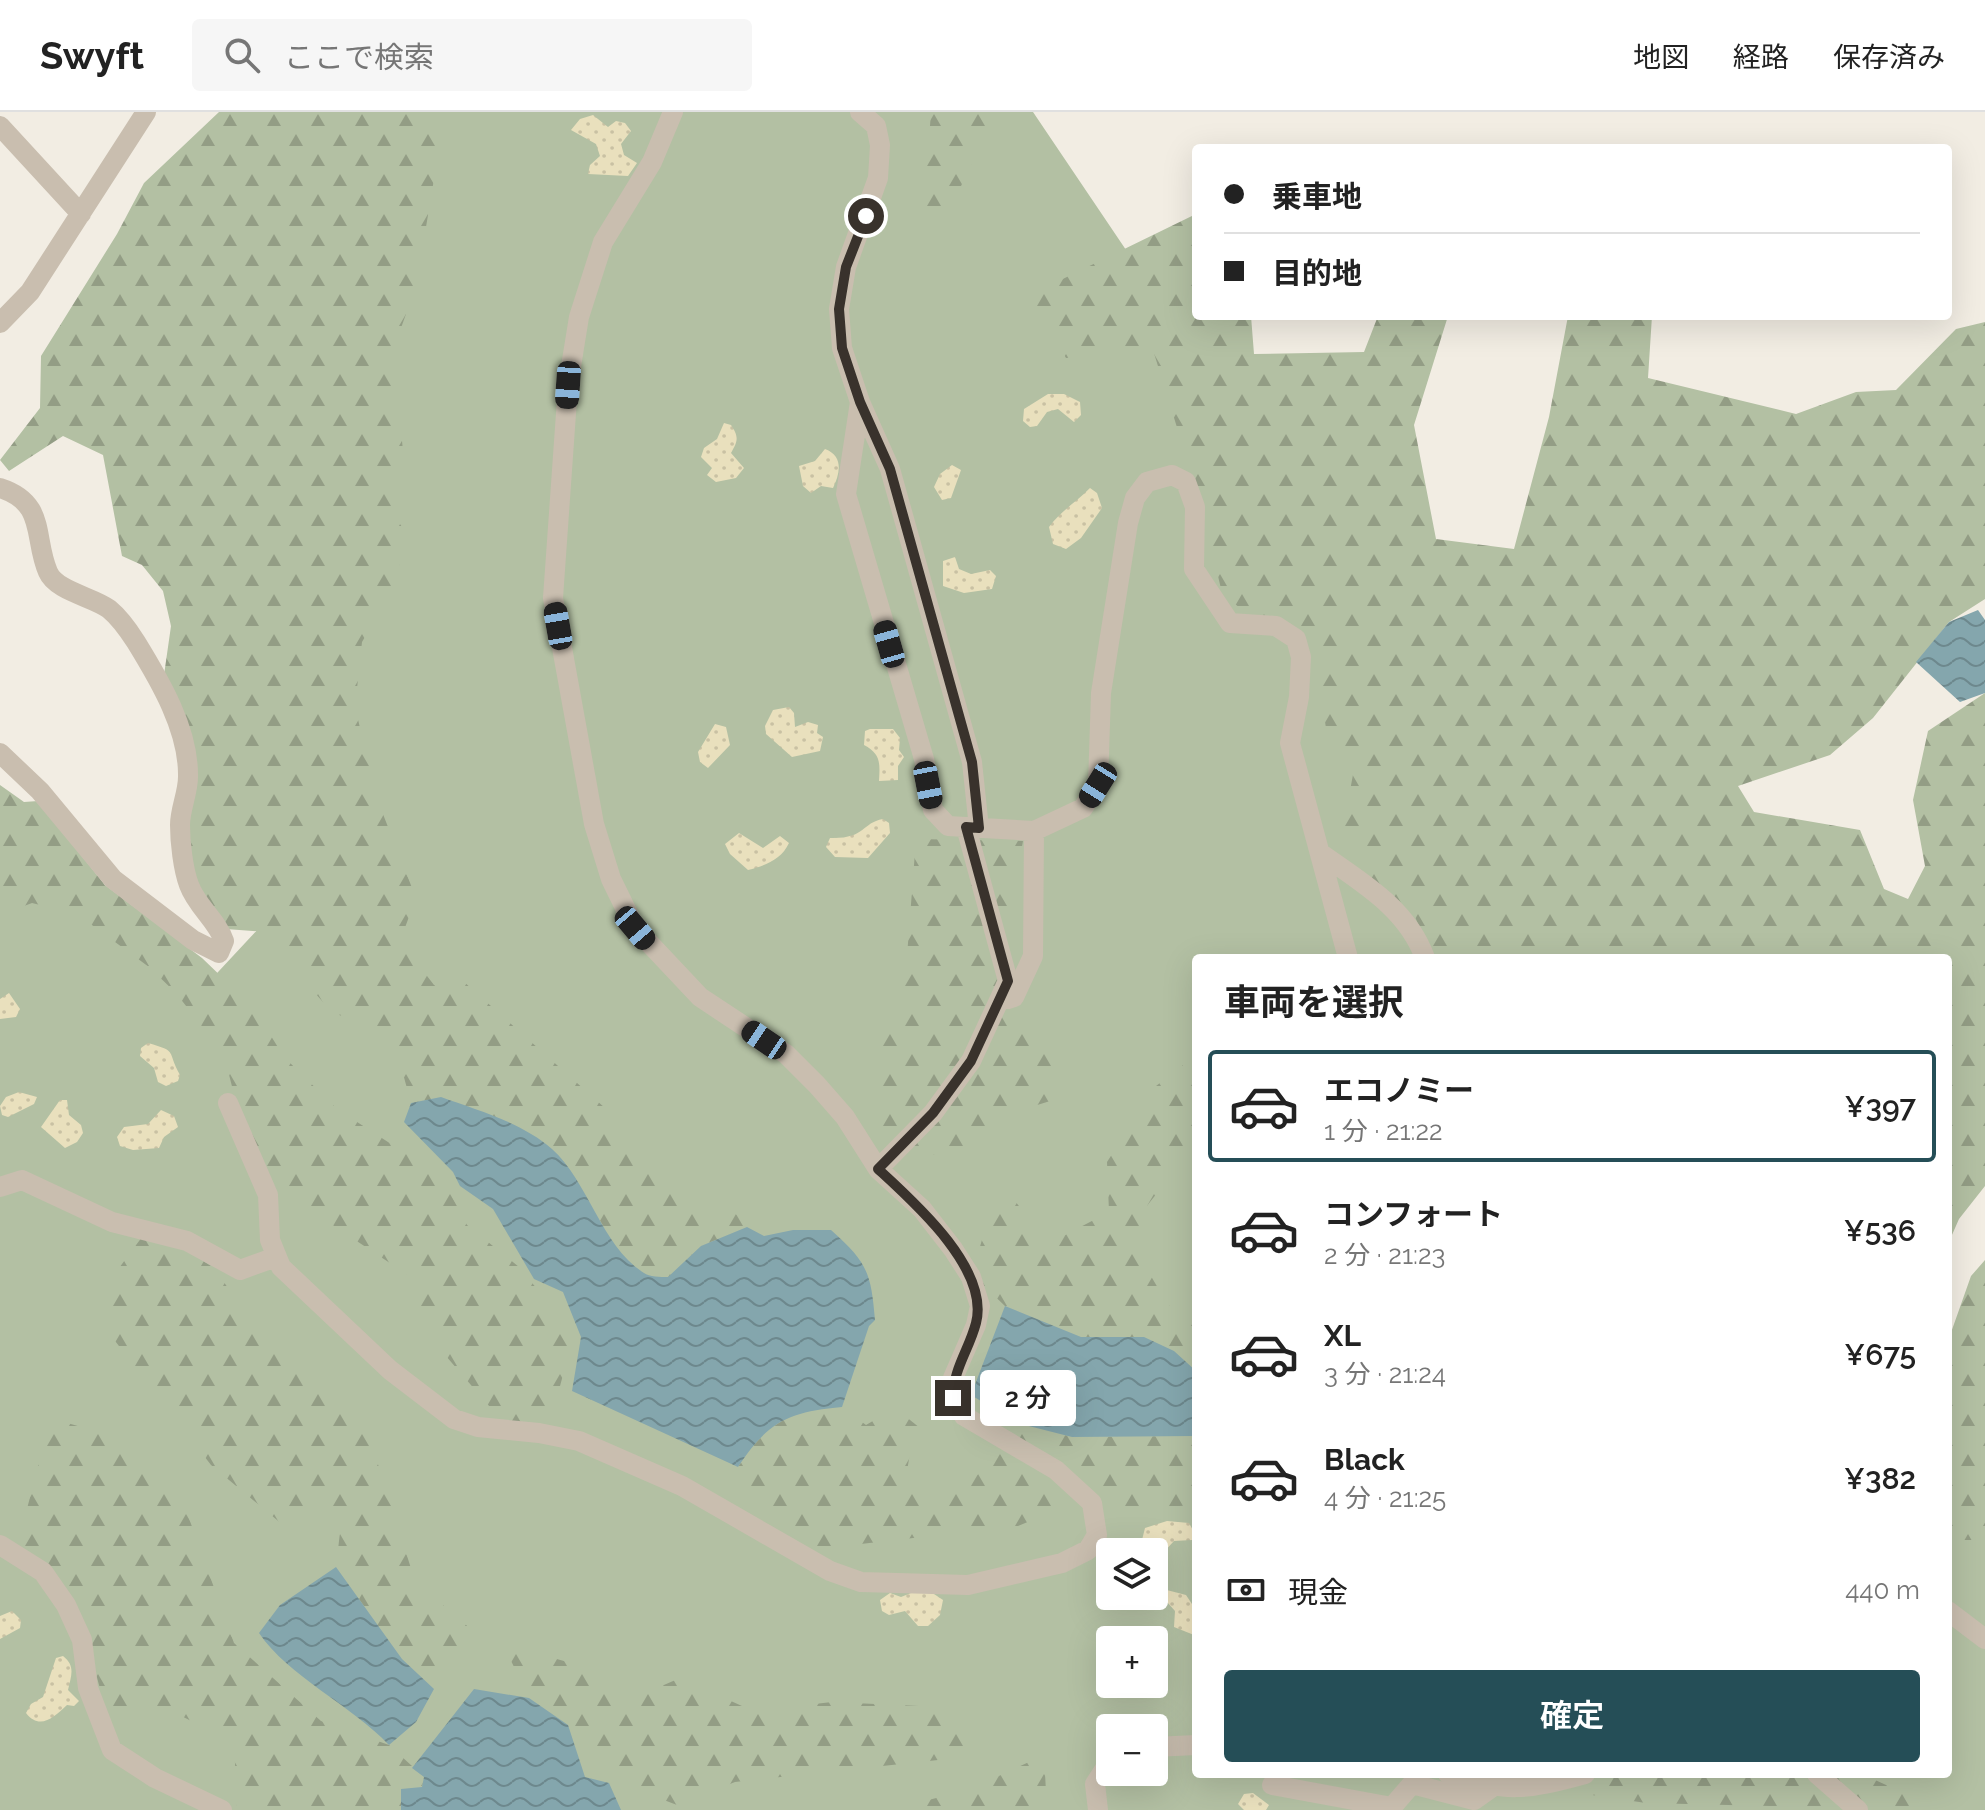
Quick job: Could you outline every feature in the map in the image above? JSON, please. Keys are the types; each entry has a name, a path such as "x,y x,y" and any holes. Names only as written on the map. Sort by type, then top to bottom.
{"street":[{"path":"0,323 30,292 146,112"},
{"path":"228,1103 268,1195 270,1240 281,1267 390,1370 454,1419 478,1427 539,1433 579,1441 682,1486 830,1571 861,1582 968,1585 1062,1563 1088,1550 1097,1535 1092,1503 1056,1470 964,1416 953,1398 953,1378 976,1325 980,1306 971,1277 922,1209 878,1169 845,1117 786,1054 700,997 635,928 611,879 594,824 553,598 568,385 579,317 603,242 652,162 673,112"},
{"path":"860,112 876,126 880,145 878,178 846,267 839,309 842,348 860,402 894,484 972,762 973,827 1008,981 971,1061 933,1113 878,1169"},
{"path":"0,126 81,214"},
{"path":"860,402 846,494 924,759 933,810 948,826 1034,831 1083,808 1098,785 1101,693 1128,523 1135,498 1147,482 1172,475 1186,482 1195,507 1194,569 1206,593 1230,623 1276,626 1296,639 1301,657 1299,697 1290,743 1347,954"},
{"path":"0,488 19,497 31,509 40,532 48,574 59,584 110,610 123,623 166,696 183,739 188,776 180,823 188,884 204,913 219,927 224,941 219,953 193,940 113,879 40,791 0,753"},
{"path":"1000,1000 1014,997 1033,956 1034,831"},
{"path":"1320,853 1400,912 1417,937 1423,954"},
{"path":"0,1187 22,1180 112,1222 187,1241 240,1270 276,1257"},
{"path":"0,1545 43,1572 66,1605 82,1640 88,1688 112,1750 155,1778 222,1810"},
{"path":"1952,1614 1985,1639"},
{"path":"1168,1746 1192,1745"},
{"path":"1460,1778 1491,1788 1538,1787 1571,1778"},
{"path":"1822,1778 1858,1810"},
{"path":"1096,1782 1098,1810"},
{"path":"1272,1785 1392,1807 1412,1784 1474,1800 1491,1788"}],"green space":[{"path":"219,112 434,112 439,149 424,239 410,303 393,350 403,451 392,512 408,536 391,592 362,642 355,707 377,799 416,898 400,941 434,985 463,981 605,1108 622,1144 679,1189 699,1217 731,1208 747,1227 701,1246 668,1278 645,1275 610,1237 553,1149 441,1097 411,1103 393,1037 332,1012 288,963 267,932 226,929 190,884 182,822 190,775 163,682 171,626 163,591 142,565 122,556 103,455 63,436 9,471 0,460 40,408 41,356 117,234 144,183"},
{"path":"388,112 1033,112 1565,901 1594,954 1192,954 1192,1778 1952,1778 1952,1459 1985,1474 1985,1810 0,1810 0,890 58,888 205,986 344,837"},
{"path":"931,112 996,112 944,222 923,221"},
{"path":"1192,216 1192,320 1251,320 1254,354 1364,352 1376,320 1447,320 1414,425 1436,539 1514,549 1549,417 1567,320 1652,320 1648,378 1796,414 1856,392 1896,390 1956,329 1985,322 1985,599 1949,622 1873,718 1830,755 1738,786 1754,812 1860,830 1884,889 1908,899 1925,866 1913,800 1928,731 1985,693 1985,1186 1959,1219 1952,1235 1952,954 1431,954 1412,910 1366,877 1342,834 1357,753 1327,735 1313,641 1286,617 1247,614 1222,593 1202,508 1153,350 1066,358 1030,295"},
{"path":"0,785 24,802 38,801 105,885 202,958 253,1007 284,1057 337,1109 442,1177 467,1225 519,1267 574,1334 549,1427 502,1421 433,1341 411,1277 322,1218 278,1200 238,1110 224,1055 176,993 149,967 77,914 32,903 0,915"},
{"path":"916,839 1023,841 993,1002 1044,1036 1060,1098 1005,1115 966,1146 920,1158 883,1138 878,1028 903,1008"},
{"path":"1192,1058 1192,1149 1146,1207 1145,1266 1168,1305 1192,1318 1192,1353 1174,1351 1144,1337 1081,1337 1005,1306 981,1283 979,1250 991,1209 1015,1201 1048,1244 1109,1212 1107,1162 1156,1086"},
{"path":"142,1237 183,1248 214,1268 242,1308 369,1436 415,1581 473,1631 434,1689 402,1659 336,1567 342,1515 318,1503 283,1525 211,1465 112,1337 105,1287"},
{"path":"1985,1260 1985,1540 1955,1540 1952,1537 1952,1330 1971,1276"},
{"path":"842,1407 866,1425 895,1408 925,1432 910,1453 906,1477 933,1497 968,1487 1017,1423 1072,1437 1192,1436 1192,1505 1047,1514 1018,1526 817,1549 760,1513 738,1467 770,1429 808,1412"},
{"path":"64,1422 112,1436 138,1461 163,1473 186,1510 234,1643 321,1721 389,1745 424,1777 422,1787 401,1789 401,1810 237,1807 234,1742 167,1709 108,1719 76,1598 61,1578 17,1547 45,1440"},
{"path":"503,1644 582,1666 627,1701 680,1678 753,1711 832,1702 962,1708 972,1751 938,1760 735,1782 677,1805 635,1789 568,1725 529,1698"},
{"path":"1044,1755 1047,1810 890,1810 971,1789"},
{"path":"1548,1778 1871,1778 1941,1810 1646,1803 1538,1787"}],"sand":[{"path":"593,115 608,127 616,121 625,123 631,131 621,144 624,155 637,163 628,176 588,174 590,165 600,156 596,144 571,130 580,119"},
{"path":"1048,394 1064,394 1080,402 1081,415 1074,422 1058,409 1047,412 1037,426 1030,427 1023,421 1024,409"},
{"path":"724,423 731,425 735,433 736,442 731,453 744,468 736,478 716,482 707,475 712,468 701,457 704,448 717,439"},
{"path":"825,449 838,461 837,477 833,488 821,486 811,493 803,486 799,466 815,461"},
{"path":"952,465 961,470 951,498 942,500 934,487 940,474"},
{"path":"1090,488 1097,493 1102,508 1081,538 1066,549 1053,544 1049,527"},
{"path":"955,557 959,569 971,574 990,570 996,576 992,589 964,593 943,586 943,561"},
{"path":"789,707 794,713 795,727 808,722 818,725 817,733 823,737 820,751 792,757 766,734 765,726 773,710"},
{"path":"715,724 726,727 730,745 708,768 700,762 698,752"},
{"path":"893,729 900,738 899,750 904,757 898,766 898,780 879,781 878,760 874,752 864,745 865,731"},
{"path":"883,819 889,823 890,833 868,858 835,857 826,847 830,838 850,836"},
{"path":"739,833 763,848 780,836 789,843 782,854 772,861 748,870 730,854 725,844"},
{"path":"9,993 20,1009 16,1017 0,1019 0,999"},
{"path":"148,1043 168,1050 180,1075 178,1081 166,1086 158,1082 154,1068 140,1056 141,1048"},
{"path":"19,1092 37,1097 34,1104 8,1117 2,1115 0,1106 6,1097"},
{"path":"60,1100 67,1100 69,1115 81,1125 83,1133 77,1142 65,1148 41,1127"},
{"path":"161,1110 174,1116 178,1127 164,1137 159,1148 133,1150 120,1146 117,1137 124,1127 148,1124"},
{"path":"1167,1521 1189,1523 1192,1528 1192,1540 1174,1541 1168,1548 1168,1538 1142,1538 1145,1528"},
{"path":"1168,1590 1186,1595 1192,1604 1192,1634 1174,1627 1175,1611 1168,1603"},
{"path":"916,1591 931,1592 943,1600 940,1615 928,1626 918,1626 905,1611 889,1615 882,1611 880,1600 890,1593 901,1597"},
{"path":"12,1611 21,1620 20,1628 0,1639 0,1616"},
{"path":"63,1656 71,1667 68,1690 79,1701 74,1706 67,1705 47,1720 36,1721 26,1713 31,1704 43,1697 56,1658"},
{"path":"1253,1793 1269,1805 1266,1810 1244,1810 1238,1804 1244,1794"}],"water":[{"path":"1978,610 1985,620 1985,693 1960,702 1916,662 1949,622"},
{"path":"441,1097 514,1125 552,1149 576,1178 617,1247 629,1262 649,1275 668,1277 701,1246 747,1227 764,1236 793,1230 831,1230 865,1269 872,1290 875,1320 869,1326 842,1407 808,1412 781,1422 759,1439 738,1467 572,1391 581,1337 563,1292 534,1279 493,1209 460,1186 453,1172 404,1122 411,1103"},
{"path":"1005,1306 1081,1337 1144,1337 1174,1351 1192,1367 1192,1436 1072,1437 1017,1423 971,1395"},
{"path":"336,1567 402,1659 434,1689 416,1722 389,1745 286,1663 259,1633 280,1605"},
{"path":"474,1689 529,1698 568,1725 585,1777 609,1783 621,1810 401,1810 401,1789 422,1787 424,1777 412,1768"}],"route":[{"path":"866,216 846,267 839,309 842,348 860,402 890,469 972,762 979,828 966,827 1008,981 971,1061 933,1113 878,1169 922,1209 971,1277 980,1306 976,1325 953,1378 953,1398"}]}
